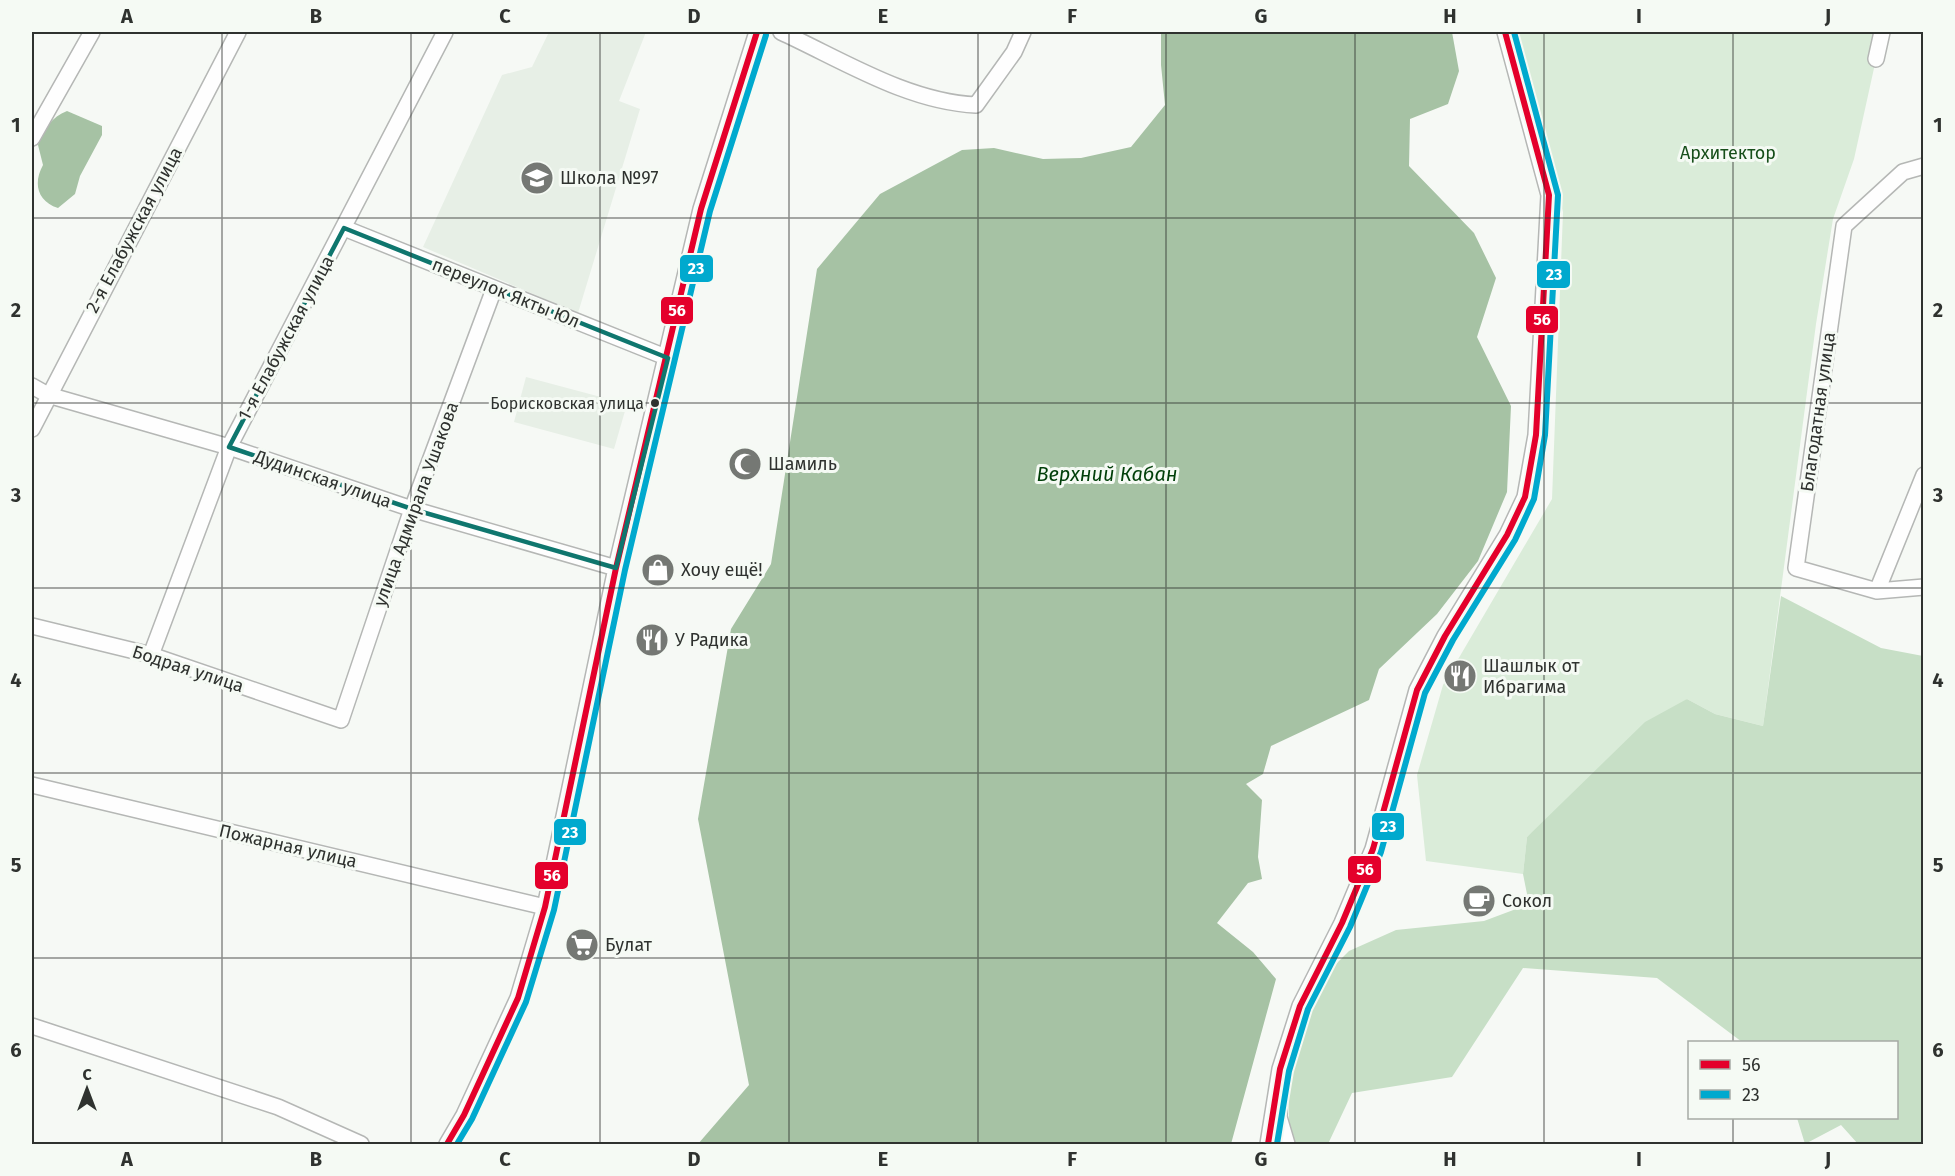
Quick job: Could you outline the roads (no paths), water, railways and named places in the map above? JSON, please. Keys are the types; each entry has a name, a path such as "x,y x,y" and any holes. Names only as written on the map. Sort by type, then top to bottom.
{"street":[{"path":"32,138 92,32"},
{"name":"2-я Елабужская улица","path":"32,429 238,32"},
{"name":"1-я Елабужская улица","path":"151,655 229,447 445,32"},
{"path":"447,1144 464,1115 518,998 545,907 616,568 668,358 701,208 757,32"},
{"path":"781,32 925,95 956,104 976,105 1014,52 1023,32"},
{"path":"1268,1144 1280,1069 1300,1006 1342,923 1373,849 1417,690 1445,636 1507,535 1525,497 1536,435 1549,195 1504,32"},
{"path":"1876,59 1882,32"},
{"name":"Благодатная улица","path":"1923,166 1904,172 1844,226 1796,568 1877,591 1923,586"},
{"name":"переулок Якты Юл","path":"344,228 668,358"},
{"name":"улица Адмирала Ушакова","path":"341,720 412,509 494,289"},
{"name":"Дудинская улица","path":"32,386 48,395 229,447 412,509 616,568"},
{"path":"1877,591 1923,475"},
{"name":"Бодрая улица","path":"32,626 151,655 341,720"},
{"name":"Пожарная улица","path":"32,785 545,907"},
{"path":"32,1026 163,1067 278,1107 361,1144"},
{"path":"1280,1069 1279,1117 1287,1144"}],"water":[{"name":"Верхний Кабан","path":"1161,32 1452,32 1459,71 1448,104 1410,119 1409,166 1474,233 1496,278 1477,337 1511,406 1507,492 1478,561 1437,614 1379,669 1369,700 1271,746 1263,774 1246,784 1262,800 1258,857 1262,879 1248,883 1217,923 1253,952 1276,979 1231,1144 698,1144 749,1085 698,819 731,629 771,564 817,269 880,194 962,150 994,148 1043,159 1081,158 1131,147 1165,105 1161,65"},
{"path":"67,111 102,126 102,135 80,176 75,194 58,208 45,201 39,191 38,178 43,165 38,145 49,124"}],"place":[{"name":"Школа №97","path":"537,178"},
{"name":"Борисковская улица","path":"655,403"},
{"name":"Шамиль","path":"745,464"},
{"name":"Хочу ещё!","path":"658,570"},
{"name":"У Радика","path":"652,640"},
{"name":"Шашлык от Ибрагима","path":"1460,676"},
{"name":"Сокол","path":"1479,901"},
{"name":"Булат","path":"582,945"}],"park label":[{"name":"Архитектор","path":"1728,153"}]}
